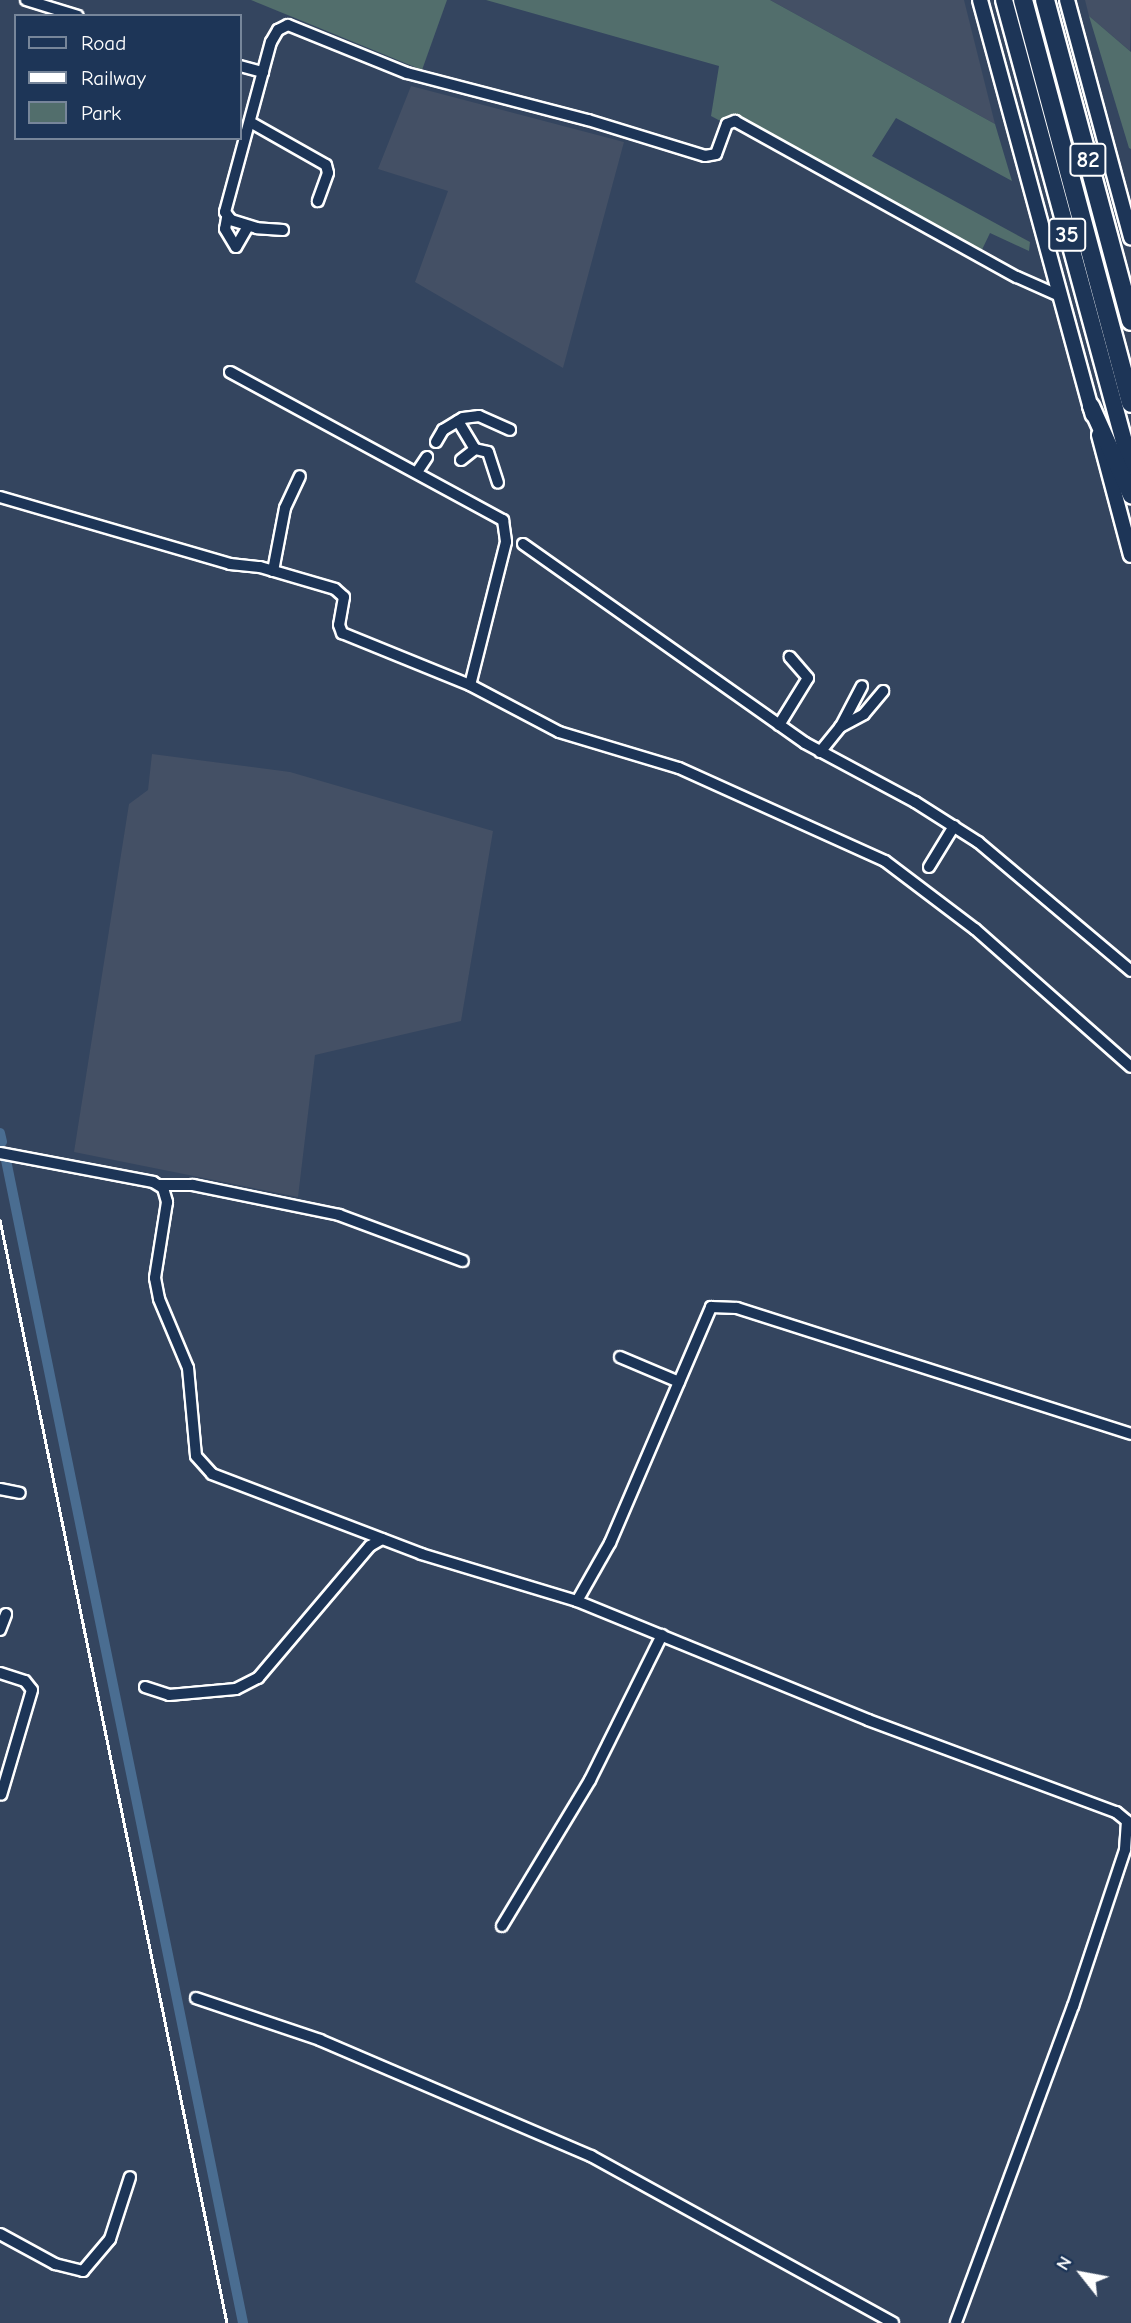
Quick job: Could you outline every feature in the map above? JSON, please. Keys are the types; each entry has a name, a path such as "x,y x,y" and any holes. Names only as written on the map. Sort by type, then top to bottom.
{"highway":[{"name":"35","path":"1004,0 1131,469"},
{"name":"82","path":"1023,0 1131,403"},
{"name":"82","path":"1044,0 1131,323"},
{"path":"1091,406 1131,495"}],"main road":[{"name":"35","path":"980,0 1131,555"},
{"path":"1067,0 1131,238"}],"street":[{"path":"26,0 72,14"},
{"path":"248,226 236,247 225,229 227,200 274,35 288,25 407,74 588,120 705,156 716,155 727,124 735,121 1017,277 1062,297"},
{"path":"242,67 263,72"},
{"path":"250,122 326,165 328,173 318,201"},
{"path":"227,218 248,226 283,229"},
{"path":"230,372 498,514 506,528 470,685"},
{"path":"436,442 458,421 479,416 510,430"},
{"path":"458,421 475,450"},
{"path":"460,460 475,450 484,449 492,457 498,482"},
{"path":"417,472 427,457"},
{"path":"273,571 285,509 300,476"},
{"path":"0,497 230,564 273,571 343,594 339,625 346,636 470,685 559,732 679,768 885,862 975,929 1131,1067"},
{"path":"523,544 779,725 954,826 999,858 1131,971"},
{"path":"779,725 808,678 790,657"},
{"path":"820,751 840,727 862,686"},
{"path":"840,727 864,714 883,691"},
{"path":"929,867 954,826"},
{"path":"0,1153 158,1185 193,1185 339,1214 463,1261"},
{"path":"158,1185 167,1202 155,1278 159,1299 188,1368 200,1464 223,1480 382,1539 577,1601 868,1720 1108,1809 1127,1821 1125,1850 1073,2007 956,2323"},
{"path":"577,1601 610,1543 704,1318 711,1307 722,1304 1131,1434"},
{"path":"620,1357 679,1382"},
{"path":"0,1489 20,1493"},
{"path":"145,1687 169,1695 236,1689 258,1678 370,1546 382,1539"},
{"path":"0,1630 6,1614"},
{"path":"502,1926 590,1780 662,1636"},
{"path":"0,1673 25,1681 32,1690 1,1796"},
{"path":"196,1997 320,2040 592,2156 893,2323"},
{"path":"0,2234 55,2264 83,2271 110,2239 130,2177"}],"shaded area":[{"path":"770,0 964,0 995,124"},
{"path":"1085,0 1131,0 1130,51 1089,16"},
{"path":"411,86 624,142 563,368 415,282 448,191 378,169"},
{"path":"152,754 290,772 493,831 461,1021 315,1055 298,1197 74,1152 129,804 148,790"}],"green space":[{"path":"251,0 447,0 422,70"},
{"path":"486,0 770,0 995,124 1012,181 896,118 872,156 1030,242 1029,251 990,233 978,258 711,116 719,66"},
{"path":"1089,16 1131,52 1131,149 1129,148"}],"waterway":[{"path":"0,1133 2,1142"},
{"path":"6,1160 243,2323"}],"railway":[{"path":"0,1220 227,2323"}]}
